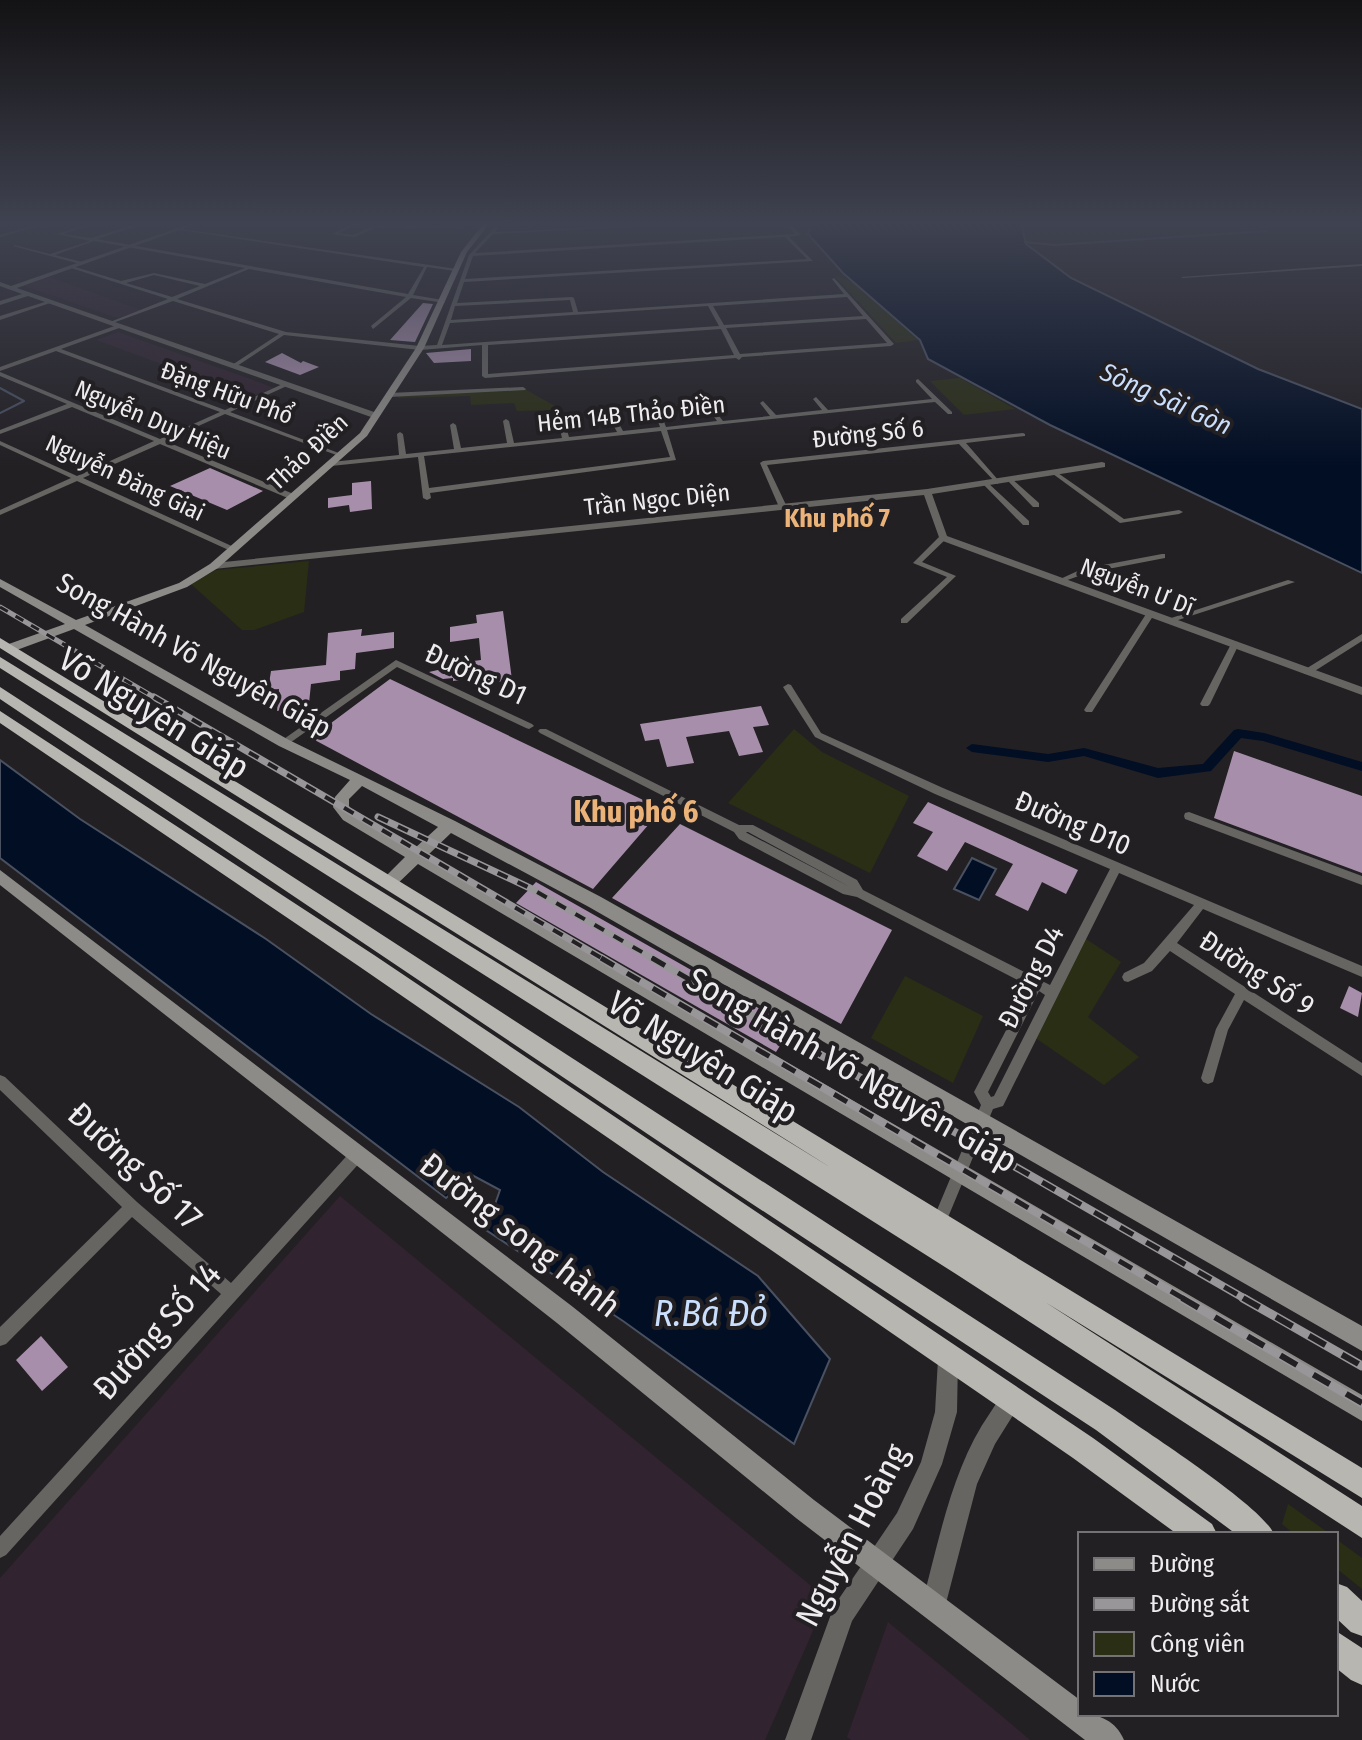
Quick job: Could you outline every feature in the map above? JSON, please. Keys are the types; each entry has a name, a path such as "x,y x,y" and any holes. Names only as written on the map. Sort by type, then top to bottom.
{"highway":[{"name":"Võ Nguyên Giáp","path":"8,652 388,882 1362,1484"},
{"name":"Võ Nguyên Giáp","path":"8,652 1362,1523"},
{"path":"0,692 837,1247 1098,1414 1220,1501 1257,1532"},
{"path":"0,716 367,961 1083,1448 1199,1532"},
{"path":"1338,1600 1362,1621"},
{"path":"1338,1649 1362,1669"}],"main road":[{"name":"Thảo Điền","path":"8,652 164,593 214,566 364,434 420,348 442,304"},
{"name":"Song Hành Võ Nguyên Giáp","path":"0,582 284,743 450,825 984,1112 1362,1339"},
{"name":"Song Hành Võ Nguyên Giáp","path":"360,779 342,797 344,812 1362,1409"},
{"path":"388,882 450,825"},
{"name":"Đường song hành","path":"0,876 876,1563 1109,1740"}],"street":[{"path":"0,318 43,304"},
{"path":"56,304 374,415"},
{"path":"0,372 165,304"},
{"path":"188,304 282,334 420,348 867,317"},
{"path":"373,327 400,304"},
{"path":"439,346 452,305 466,304"},
{"path":"574,304 576,312"},
{"path":"448,322 707,304"},
{"path":"710,304 739,358"},
{"path":"485,344 485,376 891,344 855,304"},
{"path":"234,366 282,334"},
{"name":"Đặng Hữu Phổ","path":"56,349 341,455"},
{"name":"Nguyễn Duy Hiệu","path":"0,372 71,405 293,497"},
{"path":"918,381 950,413"},
{"path":"0,513 287,384"},
{"path":"389,395 523,389"},
{"path":"868,394 878,406"},
{"path":"816,399 826,411"},
{"name":"Hẻm 14B Thảo Điền","path":"331,464 936,400"},
{"path":"763,403 774,417"},
{"path":"708,404 721,423"},
{"path":"0,432 71,405"},
{"path":"421,455 426,494 674,459 656,408"},
{"path":"610,413 621,433"},
{"path":"560,417 566,439"},
{"path":"506,421 511,445"},
{"path":"453,425 458,451"},
{"path":"400,434 403,457"},
{"name":"Đường Số 6","path":"783,507 763,463 1023,435"},
{"path":"961,442 997,482"},
{"name":"Nguyễn Đăng Giai","path":"0,443 233,550"},
{"name":"Trần Ngọc Diện","path":"214,566 927,492 1102,465"},
{"path":"1055,473 1123,521 1179,512"},
{"path":"1010,480 1036,505"},
{"path":"985,483 1026,523"},
{"path":"904,621 952,576 917,563 943,538 927,492"},
{"name":"Nguyễn Ư Dĩ","path":"943,538 1234,646 1360,688"},
{"path":"1062,580 1085,571 1162,556"},
{"path":"1169,620 1291,582"},
{"path":"1089,710 1151,613"},
{"path":"1307,672 1362,637"},
{"path":"1205,704 1234,646"},
{"name":"Đường D1","path":"284,743 396,663 529,726"},
{"name":"Đường D10","path":"788,687 818,735 1116,868 1362,972"},
{"name":"Đường D1","path":"543,731 738,829 749,828 853,883 859,893 1052,992"},
{"path":"1189,816 1362,881"},
{"name":"Đường D4","path":"939,1222 984,1112 998,1101 1116,868"},
{"name":"Đường Số 9","path":"1201,904 1169,944 1362,1070"},
{"path":"1128,977 1148,967 1169,944"},
{"name":"Đường D4","path":"984,1112 981,1092 1036,984"},
{"path":"1208,1078 1222,1029 1242,992"},
{"path":"998,1058 1015,1067"},
{"name":"Đường Số 17","path":"0,1081 132,1207 231,1293"},
{"name":"Đường Số 14","path":"0,1549 358,1154"},
{"path":"0,1338 132,1207"},
{"name":"Nguyễn Hoàng","path":"798,1740 842,1614 913,1507 931,1464 946,1412 948,1359"},
{"path":"933,1607 966,1483 987,1436 1011,1401"}],"shaded area":[{"path":"77,304 125,304 141,310 118,318"},
{"path":"118,332 274,388 251,397 96,340"},
{"path":"340,1196 827,1599 765,1740 0,1740 0,1578"},
{"path":"888,1622 1030,1740 851,1740 847,1737"}],"green space":[{"path":"861,304 878,304 918,340 896,343"},
{"path":"960,378 1015,409 964,415 930,381"},
{"path":"523,388 555,406 555,410 517,411 514,403 471,405 470,396 398,398 399,395"},
{"path":"309,561 304,612 254,630 242,630 191,584 216,570"},
{"path":"794,729 822,752 909,796 870,873 728,803"},
{"path":"1083,937 1121,962 1088,1017 1139,1057 1104,1085 1034,1037"},
{"path":"905,976 983,1016 953,1083 871,1038"},
{"path":"1288,1504 1327,1532 1292,1532 1282,1524"},
{"path":"1338,1540 1362,1558 1362,1589 1338,1570"}],"water":[{"name":"Sông Sài Gòn","path":"879,304 1125,304 1258,369 1362,409 1362,573 1050,425 928,359 920,340"},
{"name":"R.Bá Đỏ","path":"0,760 80,819 266,939 371,1014 519,1107 603,1172 758,1276 830,1359 794,1444 623,1321 486,1230 500,1190 472,1175 446,1198 0,858"},
{"path":"972,858 996,869 979,900 954,889"}],"building":[{"path":"422,304 433,304 415,342 390,340"},
{"path":"471,349 471,361 434,363 426,353"},
{"path":"282,353 301,363 319,367 300,375 265,362"},
{"path":"210,468 263,491 227,510 170,486"},
{"path":"371,481 372,509 350,512 349,505 328,508 328,498 352,495 352,483"},
{"path":"503,611 512,680 484,684 483,677 453,681 453,678 443,679 429,672 451,667 451,664 481,660 479,638 450,642 450,627 477,623 476,615"},
{"path":"362,629 361,636 394,632 394,648 356,653 355,669 340,671 340,680 311,684 309,703 277,711 279,689 268,690 271,671 326,665 328,633"},
{"path":"390,679 662,809 593,889 311,738"},
{"path":"761,706 769,725 753,727 763,752 739,756 729,731 686,737 694,763 667,767 659,739 645,741 640,724"},
{"path":"1234,751 1362,796 1362,873 1214,818"},
{"path":"928,802 1078,870 1066,894 1042,882 1028,911 995,895 1013,864 965,842 947,871 917,856 933,832 913,823"},
{"path":"680,824 892,930 841,1024 612,898"},
{"path":"536,882 792,1027 776,1052 516,903"},
{"path":"1349,986 1362,993 1358,1017 1340,1008"},
{"path":"41,1336 68,1367 42,1391 16,1360"}],"waterway":[{"path":"0,388 24,401 0,413"},
{"path":"972,748 1048,758 1084,752 1158,773 1207,768 1238,733 1264,737 1362,767"}],"railway":[{"path":"0,607 157,699"},
{"path":"154,697 605,960"},
{"path":"378,817 530,888 656,960"},
{"path":"601,958 1186,1300"},
{"path":"652,958 1247,1300"},
{"path":"1182,1298 1362,1403"},
{"path":"1243,1298 1362,1366"}],"district":[{"name":"Khu phố 7","path":"837,518"},
{"name":"Khu phố 6","path":"636,812"}]}
